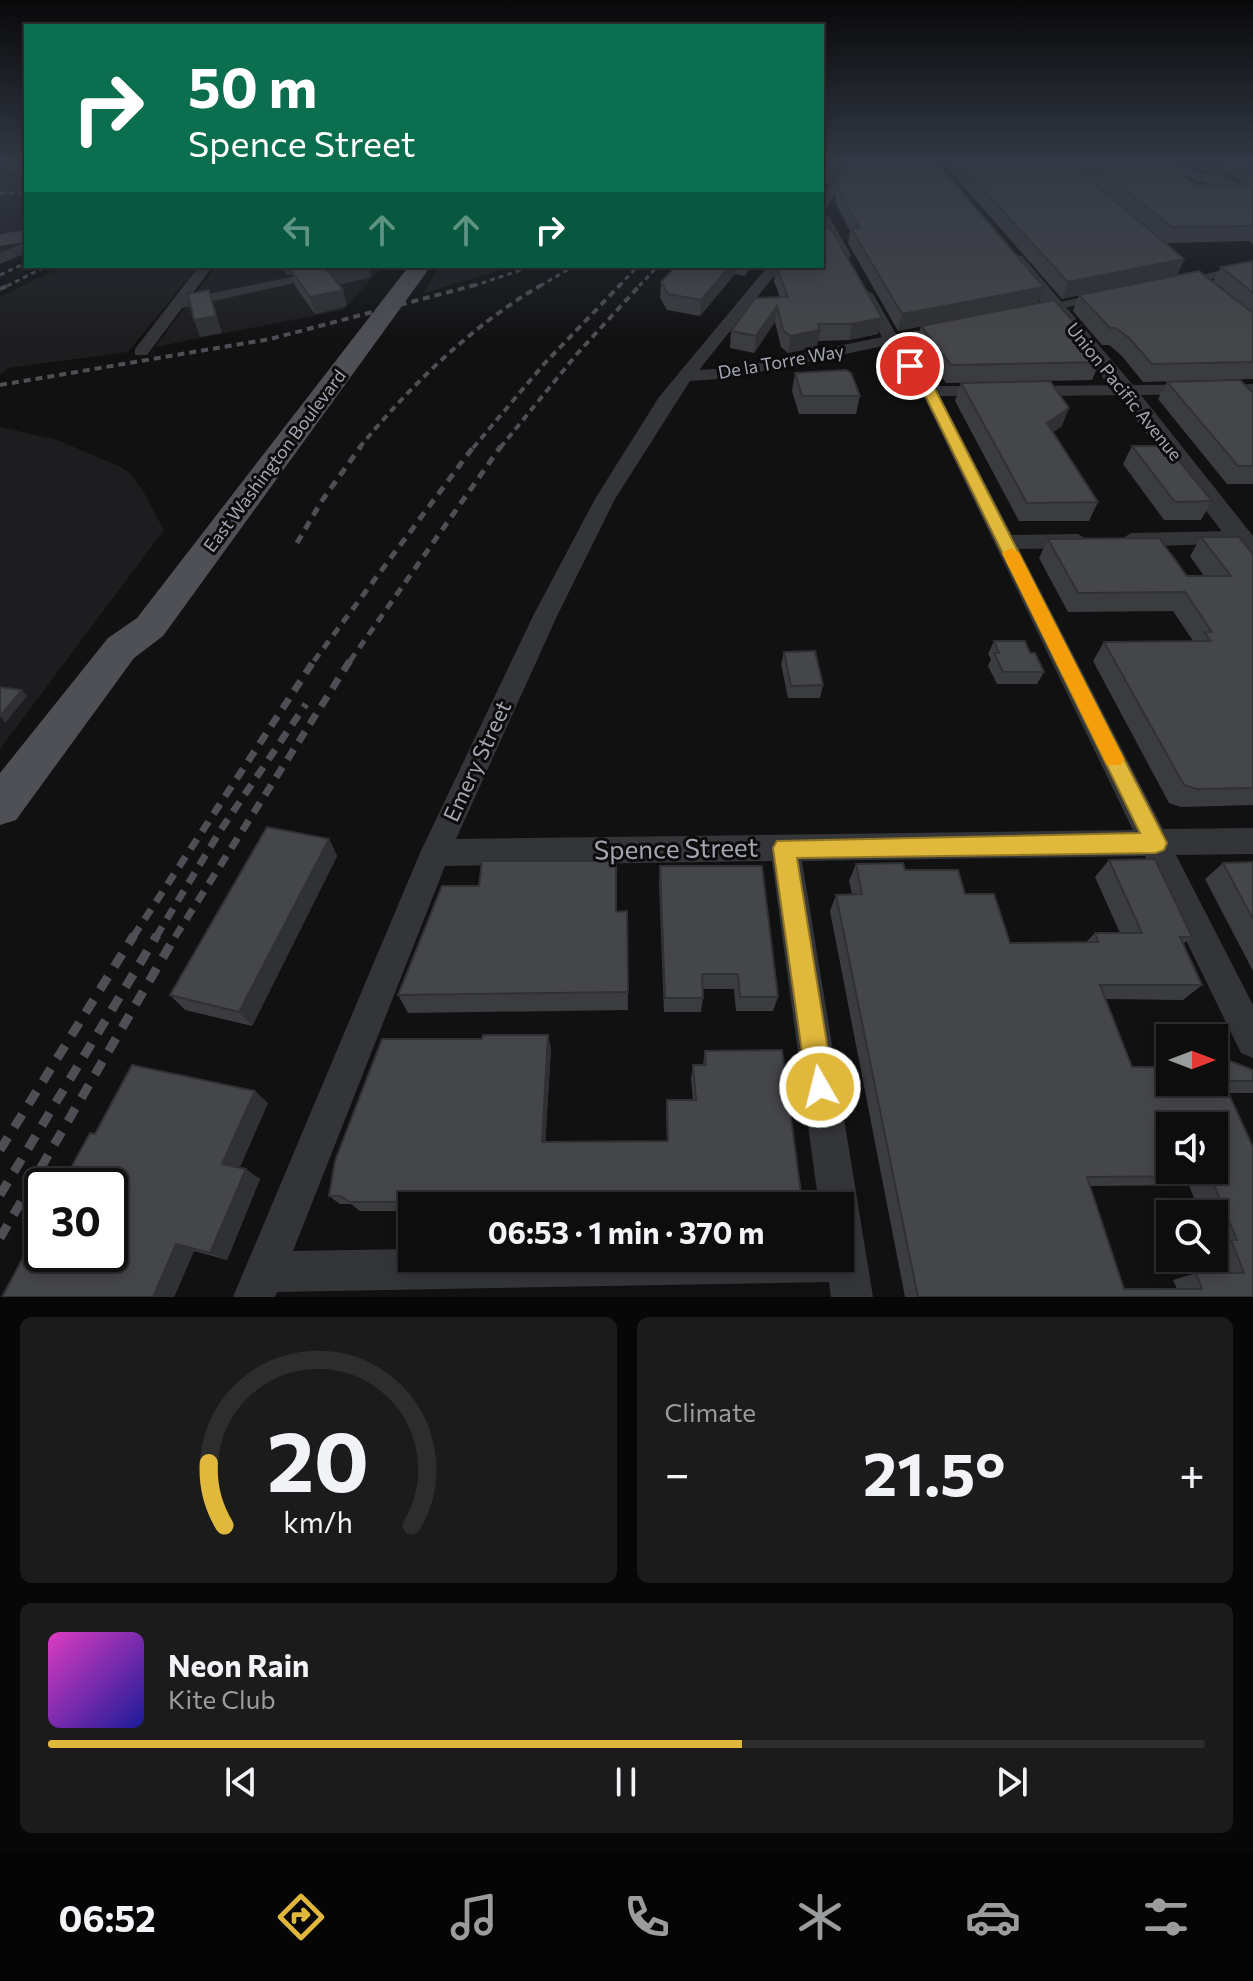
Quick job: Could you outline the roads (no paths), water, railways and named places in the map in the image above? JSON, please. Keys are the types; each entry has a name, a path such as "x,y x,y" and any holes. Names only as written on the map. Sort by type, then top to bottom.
{"main road":[{"name":"East Washington Boulevard","path":"121,648 123,625 401,268"},
{"name":"East Washington Boulevard","path":"0,806 121,648 150,627 419,268"}],"street":[{"path":"825,221 892,340 929,391 1253,1041"},
{"name":"Union Pacific Avenue","path":"1002,243 1125,390 1247,546"},
{"path":"1149,287 1253,267"},
{"path":"141,352 204,268"},
{"path":"176,305 354,268"},
{"name":"Emery Street","path":"259,1284 435,853 545,616 598,512 684,376 773,268"},
{"path":"1020,312 1118,293"},
{"name":"De la Torre Way","path":"684,376 731,373 963,325"},
{"path":"929,391 1253,389"},
{"path":"1005,542 1107,540 1247,546"},
{"name":"Spence Street","path":"435,853 1253,841"},
{"path":"785,848 836,1192"},
{"path":"259,1284 849,1280"}],"railway":[{"path":"0,275 24,264"},
{"path":"11,284 43,268"},
{"path":"479,284 527,268"},
{"path":"540,286 571,268"},
{"path":"619,286 636,268"},
{"path":"639,286 656,268"},
{"path":"0,289 11,284"},
{"path":"7,286 11,284"},
{"path":"0,385 270,339 479,284"},
{"path":"473,286 479,284"},
{"path":"359,448 421,379 467,337 543,284"},
{"path":"473,448 544,364 621,284"},
{"path":"500,448 576,355 641,284"},
{"path":"297,543 321,502 361,446"},
{"path":"314,661 474,446"},
{"path":"350,661 501,446"},
{"path":"133,937 315,659"},
{"path":"175,937 351,659"},
{"path":"156,937 220,831 306,704"},
{"path":"0,1150 134,935"},
{"path":"0,1195 157,935"},
{"path":"0,1238 176,935"}]}
